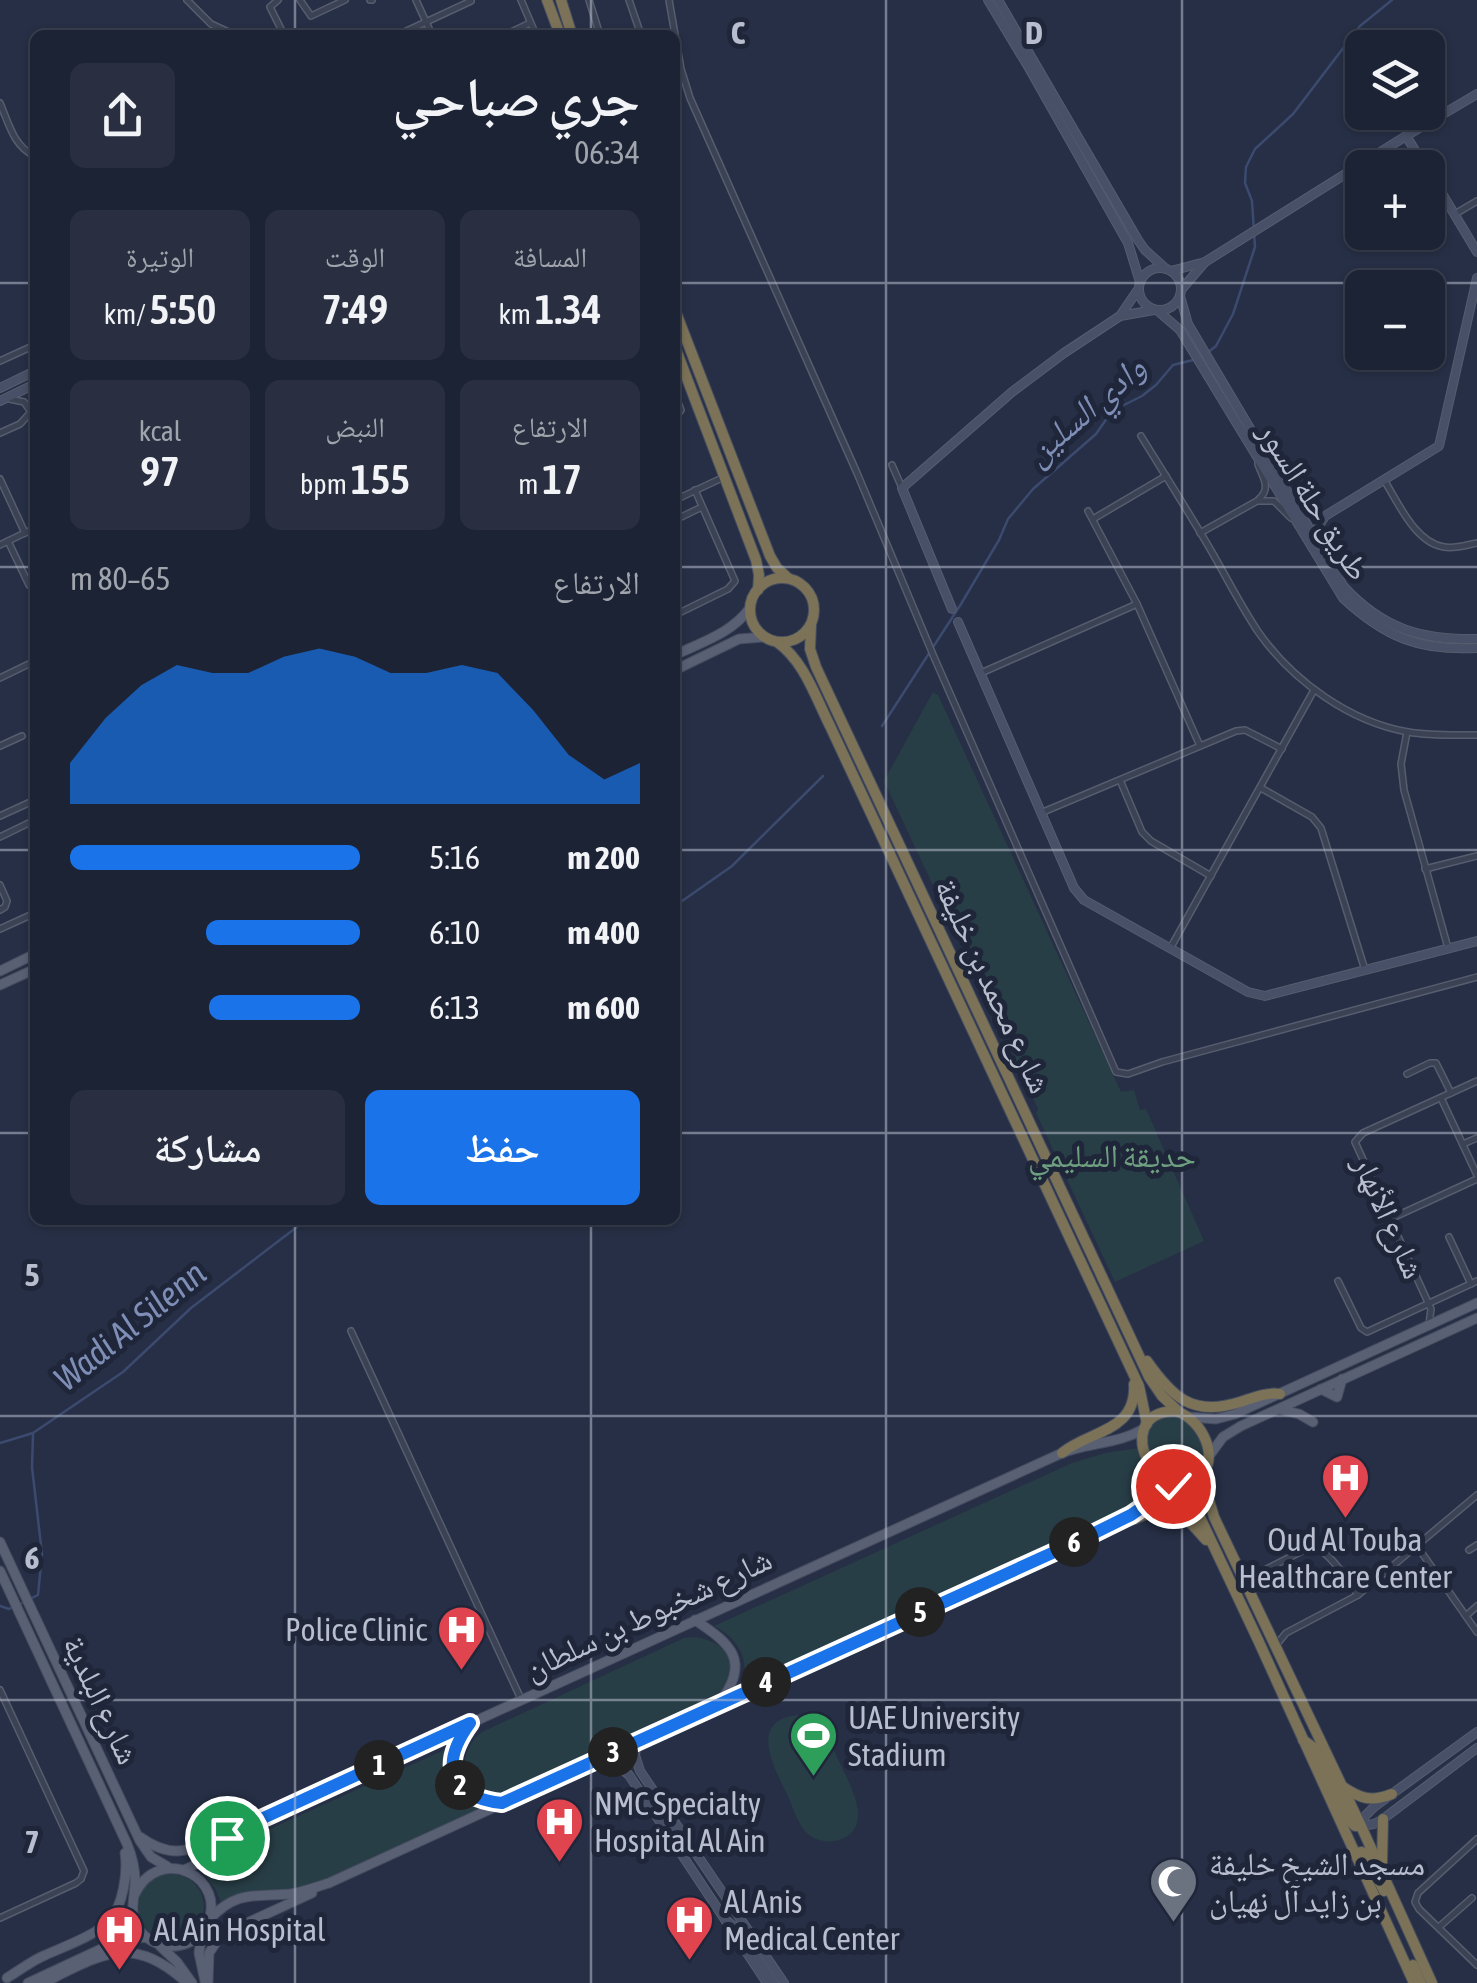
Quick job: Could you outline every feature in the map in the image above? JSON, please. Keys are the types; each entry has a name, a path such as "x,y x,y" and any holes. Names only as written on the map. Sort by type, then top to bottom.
{"highway":[{"path":"548,0 558,30"},
{"path":"560,0 570,30"},
{"path":"680,323 770,556 781,574 800,584 813,599 811,625 796,639 777,642 764,636 752,621 750,608 758,590 756,560 680,360"},
{"path":"758,590 768,581 788,578"},
{"name":"شارع محمد بن خليفة","path":"811,625 810,648 816,667 1134,1346 1153,1384 1185,1415"},
{"name":"شارع محمد بن خليفة","path":"777,642 799,664 830,726 1142,1394 1146,1426"},
{"path":"1134,1346 1169,1389 1190,1404 1222,1407 1280,1394"},
{"path":"1062,1453 1126,1416 1134,1396 1130,1369"},
{"path":"1414,1983 1194,1506 1176,1486 1156,1475 1147,1461 1143,1445 1146,1426 1163,1412 1185,1415 1202,1435 1209,1456 1204,1473 1210,1504 1432,1983"},
{"path":"1176,1486 1195,1482 1204,1473"},
{"path":"1121,1520 1156,1511 1176,1512 1213,1545"},
{"path":"1302,1740 1314,1748 1350,1822 1361,1826"},
{"path":"1342,1786 1367,1800 1392,1794"},
{"path":"1383,1874 1384,1819"},
{"path":"1353,1851 1361,1826"},
{"path":"1353,1851 1365,1854 1388,1901 1402,1916"},
{"path":"1397,1946 1422,1983"}],"main road":[{"path":"988,0 1128,244 1142,302 1156,310"},
{"path":"998,0 1138,240 1178,277 1181,293"},
{"path":"1120,316 1172,307 1205,262 1477,94"},
{"path":"1406,136 1415,150"},
{"path":"1445,198 1477,252"},
{"path":"952,609 902,488 1012,392 1120,316 1148,272 1205,262"},
{"path":"1329,562 1318,534 1325,516 1439,446 1477,278"},
{"name":"طريق حلة السور","path":"1181,293 1198,350 1255,455 1342,598 1369,622 1404,640 1441,648 1477,648"},
{"name":"طريق حلة السور","path":"1156,310 1198,350"},
{"name":"طريق حلة السور","path":"1206,364 1344,587 1358,602 1402,629 1428,637 1477,639"},
{"path":"0,388 30,373"},
{"path":"4,400 30,387"},
{"path":"1287,490 1307,514 1325,516"},
{"path":"680,653 726,631 750,608"},
{"path":"958,622 1079,895 1169,950 1256,995 1276,994 1477,940"},
{"path":"680,668 739,638 764,636"},
{"path":"0,970 30,956"},
{"path":"0,985 30,971"},
{"path":"1185,1415 1216,1420 1226,1417 1477,1302"},
{"path":"1209,1456 1232,1430 1448,1332 1477,1315"},
{"path":"1279,1409 1312,1422"},
{"name":"شارع شخبوط بن سلطان","path":"184,1870 204,1860 248,1825 1062,1453 1122,1439 1146,1426"},
{"path":"207,1983 210,1952 221,1935 1121,1520 1176,1486"},
{"name":"شارع البلدية","path":"0,1542 123,1836 132,1861 134,1896"},
{"name":"شارع البلدية","path":"0,1571 46,1653 137,1835 151,1856 170,1868"},
{"path":"695,1620 724,1640 733,1655 734,1679 718,1704"},
{"path":"470,1723 454,1749 455,1776 473,1796 502,1803"},
{"path":"1361,1826 1374,1807 1477,1732"},
{"path":"637,1741 638,1767 784,1983"},
{"path":"1361,1826 1384,1819 1477,1748"},
{"path":"598,1759 622,1768 766,1981"},
{"path":"648,1804 655,1804 674,1830 682,1832"},
{"path":"137,1835 159,1849 181,1852 248,1825"},
{"path":"4,1980 35,1960 103,1927 112,1918 125,1874 123,1836"},
{"path":"190,1983 177,1962 136,1924 134,1896 150,1874 170,1868 184,1870 196,1876 208,1893 209,1920"},
{"path":"158,1944 182,1946 196,1938 223,1906 240,1897 293,1893 328,1883"},
{"path":"4,1980 106,1930 132,1910"},
{"path":"723,1918 737,1929 766,1981"},
{"path":"202,1932 199,1960 207,1983"},
{"path":"28,1983 116,1942 146,1937"},
{"path":"43,1983 104,1954 117,1952 146,1956 190,1983"}],"street":[{"path":"187,0 212,24 225,30"},
{"path":"278,0 270,9 281,30"},
{"path":"300,0 313,16 344,0"},
{"path":"416,0 430,30"},
{"path":"409,30 471,0"},
{"path":"520,0 534,30"},
{"path":"589,0 598,30"},
{"path":"629,0 639,30"},
{"path":"669,0 674,30"},
{"path":"516,30 530,23"},
{"path":"680,64 690,98 857,473 1112,1065 1120,1074 1128,1074 1477,977"},
{"path":"0,103 17,142 30,154"},
{"path":"1455,214 1477,201"},
{"path":"0,361 30,347"},
{"path":"4,400 24,402 30,409"},
{"path":"20,424 30,413"},
{"path":"0,433 30,423"},
{"path":"1141,436 1260,633 1290,670 1314,690 1382,725 1408,732 1477,735"},
{"path":"1200,533 1263,495 1266,483 1255,455"},
{"path":"892,464 902,488"},
{"path":"1093,519 1166,476"},
{"path":"680,498 724,477"},
{"path":"0,479 25,533"},
{"path":"1384,480 1426,540 1450,548 1477,543"},
{"path":"680,613 728,589 735,581 695,490"},
{"path":"1257,501 1274,501 1298,527"},
{"path":"680,518 702,507"},
{"path":"1088,511 1137,604 1200,746"},
{"path":"0,545 30,530"},
{"path":"8,541 29,585"},
{"path":"981,672 1137,604"},
{"path":"952,609 958,622"},
{"path":"0,678 30,663"},
{"path":"1169,950 1314,690"},
{"path":"1043,812 1236,731 1245,730 1282,749"},
{"path":"1408,732 1401,774 1448,948"},
{"path":"0,746 22,736"},
{"path":"1120,780 1142,832 1211,876"},
{"path":"1261,788 1312,817 1321,828 1365,971"},
{"path":"0,816 30,802"},
{"path":"0,837 30,822"},
{"path":"1425,869 1477,856"},
{"path":"0,884 7,901 0,910"},
{"path":"0,929 30,915"},
{"path":"1407,1074 1436,1063 1451,1093"},
{"name":"شارع الأنهار","path":"1428,1325 1429,1306 1355,1146 1356,1138 1477,1081"},
{"path":"1390,1219 1477,1177 1441,1098"},
{"path":"1462,1144 1477,1138"},
{"path":"1338,1281 1364,1332 1429,1306 1474,1282 1449,1237"},
{"name":"شارع الأنهار","path":"1429,1306 1445,1318"},
{"path":"352,1331 521,1700"},
{"path":"1275,1646 1286,1633 1358,1596 1477,1494"},
{"path":"1244,1580 1314,1545 1330,1558 1358,1596"},
{"path":"1469,1550 1477,1545"},
{"path":"1417,1546 1477,1632"},
{"path":"1467,1615 1477,1606"},
{"path":"1267,1629 1286,1633"},
{"path":"0,1690 84,1871 76,1883 0,1918"},
{"path":"1476,1961 1414,1902 1416,1895 1477,1839"},
{"path":"1439,1927 1472,1898"}],"green space":[{"name":"حديقة السليمي","path":"933,692 938,695 1121,1092 1134,1090 1140,1110 1146,1109 1204,1241 1115,1282 884,781"},
{"path":"1173,1415 1197,1434 1205,1464 1193,1480 1179,1484 1154,1464 1146,1432 1157,1419"},
{"path":"1139,1448 1148,1473 1162,1493 1136,1511 744,1689 741,1652 730,1637 714,1626 1072,1463"},
{"path":"693,1637 714,1643 731,1658 732,1677 716,1703 505,1798 491,1798 472,1786 465,1765 467,1753 482,1732"},
{"name":"UAE University Stadium","path":"799,1715 823,1728 853,1791 856,1825 839,1840 819,1840 805,1831 771,1759 769,1735 773,1725"},
{"path":"453,1746 460,1791 482,1810 316,1887 267,1893 223,1907 204,1875 240,1844"},
{"path":"171,1874 195,1883 204,1907 195,1931 171,1940 147,1931 138,1907 147,1883"}],"waterway":[{"name":"وادي السلين","path":"882,726 961,604 1008,519 1033,489 1096,434 1112,411 1142,396 1173,365 1201,358 1216,346 1233,314 1255,247 1252,201 1245,183 1246,167 1255,149 1293,114 1360,26 1392,0"},
{"name":"Wadi Al Silenn","path":"680,902 732,866 823,776"},
{"name":"Wadi Al Silenn","path":"0,1443 33,1433 123,1372 191,1308 299,1225"},
{"name":"Wadi Al Silenn","path":"20,1604 38,1595 42,1554 32,1467 33,1434"},
{"name":"Wadi Al Silenn","path":"0,1606 13,1607"}],"place":[{"name":"Oud Al Touba Healthcare Center","path":"1345,1520"},
{"name":"Police Clinic","path":"462,1672"},
{"name":"UAE University Stadium","path":"813,1778"},
{"name":"NMC Specialty Hospital Al Ain","path":"559,1864"},
{"name":"مسجد الشيخ خليفة بن زايد آل نهيان","path":"1174,1924"},
{"name":"Al Anis Medical Center","path":"689,1962"},
{"name":"Al Ain Hospital","path":"119,1972"}],"route":[{"path":"227,1838 470,1723 452,1756 455,1776 473,1796 502,1803 1072,1544 1131,1515 1173,1486"}]}
